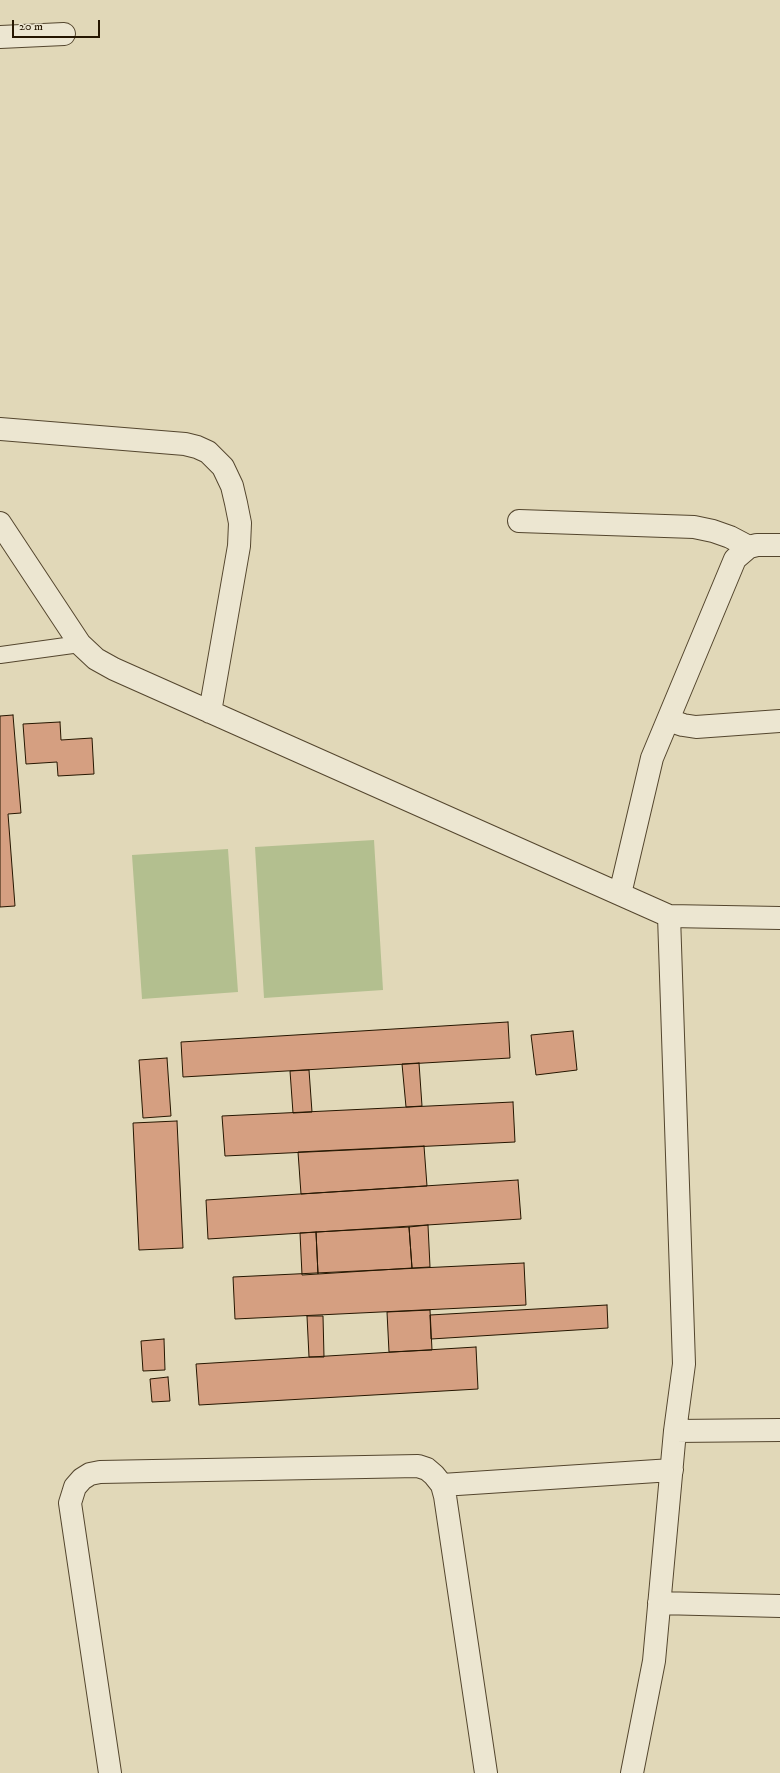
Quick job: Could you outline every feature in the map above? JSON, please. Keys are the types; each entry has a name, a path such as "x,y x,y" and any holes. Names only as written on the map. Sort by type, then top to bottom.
{"street":[{"path":"0,37 64,34"},
{"path":"0,428 185,444 208,452 223,467 232,486 238,510 240,523 239,546 210,712"},
{"path":"519,521 694,527 713,531 730,537 749,547"},
{"path":"0,523 80,644 96,659 114,669 669,916 780,918"},
{"path":"620,894 652,758 735,559 749,547 757,545 780,545"},
{"path":"668,720 683,725 696,727 780,721"},
{"path":"632,1773 654,1661 675,1431 684,1364 669,916"},
{"path":"675,1431 780,1430"},
{"path":"110,1773 70,1503 75,1486 82,1479 90,1474 100,1472 418,1466 427,1469 434,1475 442,1485 445,1496 486,1773"},
{"path":"442,1485 672,1470"},
{"path":"659,1603 780,1606"}],"lane":[{"path":"0,655 80,644"}],"green space":[{"path":"374,840 383,990 264,998 255,847"},
{"path":"228,849 238,992 142,999 132,855"}],"building":[{"path":"13,715 21,813 8,814 15,906 0,907 0,716"},
{"path":"60,722 61,740 92,738 94,774 58,776 57,762 26,764 23,724"},
{"path":"508,1022 510,1058 183,1077 181,1042"},
{"path":"573,1031 577,1070 536,1075 531,1035"},
{"path":"167,1058 171,1116 143,1118 139,1060"},
{"path":"419,1063 422,1106 406,1107 402,1064"},
{"path":"309,1070 312,1112 293,1113 290,1071"},
{"path":"513,1102 515,1142 225,1156 222,1116"},
{"path":"177,1121 183,1248 139,1250 133,1123"},
{"path":"424,1146 427,1186 301,1194 298,1152"},
{"path":"518,1180 521,1219 208,1239 206,1200"},
{"path":"428,1225 430,1267 412,1268 409,1227"},
{"path":"409,1227 412,1268 318,1274 316,1232"},
{"path":"316,1232 318,1274 302,1275 300,1233"},
{"path":"524,1263 526,1305 235,1319 233,1277"},
{"path":"607,1305 608,1328 431,1339 430,1315"},
{"path":"430,1310 432,1350 389,1352 387,1312"},
{"path":"307,1316 323,1316 324,1357 309,1357"},
{"path":"164,1339 165,1370 143,1371 141,1341"},
{"path":"476,1347 478,1389 199,1405 196,1364"},
{"path":"168,1377 170,1401 152,1402 150,1379"}]}
